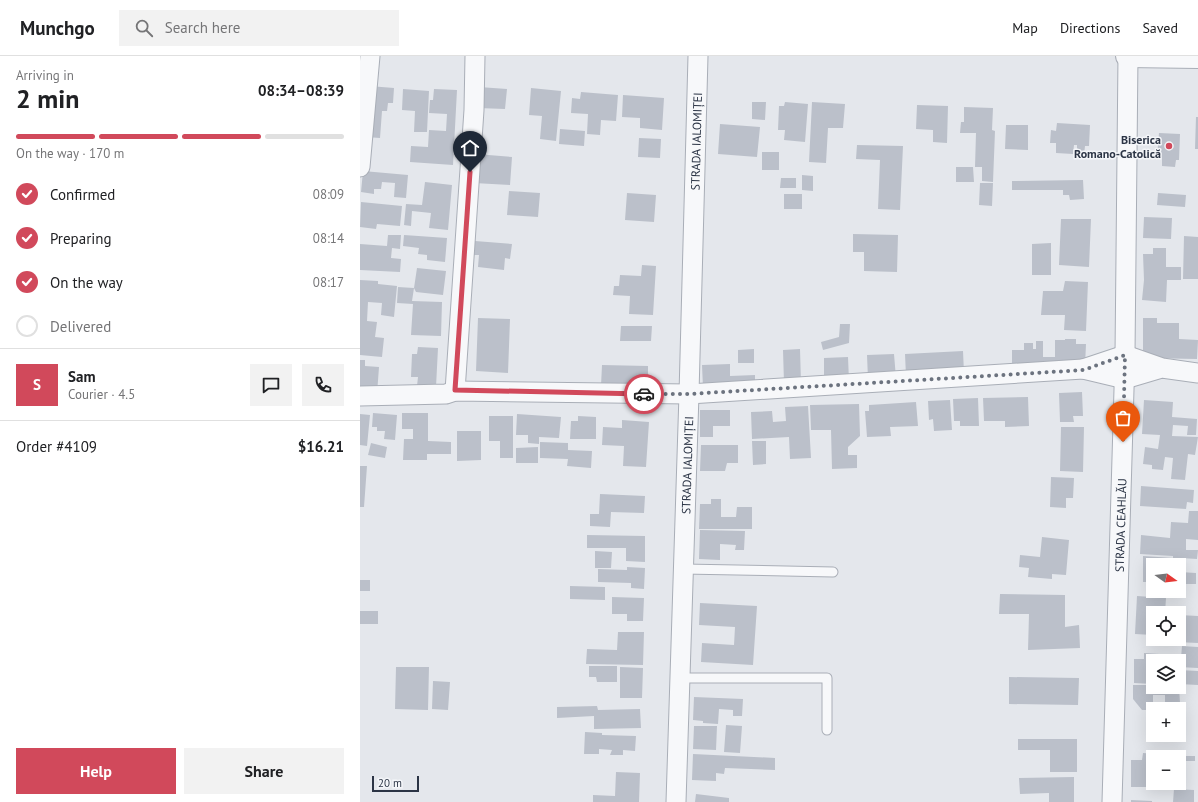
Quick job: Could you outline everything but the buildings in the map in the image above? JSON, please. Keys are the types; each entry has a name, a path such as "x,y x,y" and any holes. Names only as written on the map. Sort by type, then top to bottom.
{"street":[{"path":"360,167 370,56"},
{"path":"455,390 474,110 475,56"},
{"name":"STRADA IALOMIȚEI","path":"676,802 698,56"},
{"path":"1128,56 1198,58"},
{"name":"STRADA CEAHLĂU","path":"1112,802 1125,367 1128,56"},
{"path":"360,396 446,394 455,390 689,394 1125,367 1162,368 1198,373"}],"lane":[{"path":"683,569 833,572"},
{"path":"680,678 827,678 828,730"}],"way so far":[{"path":"644,394 689,394 1084,370 1125,355 1123,442"}],"place":[{"name":"Biserica Romano-Catolică","path":"1169,146"}],"route":[{"path":"470,172 455,390 644,394"}]}
